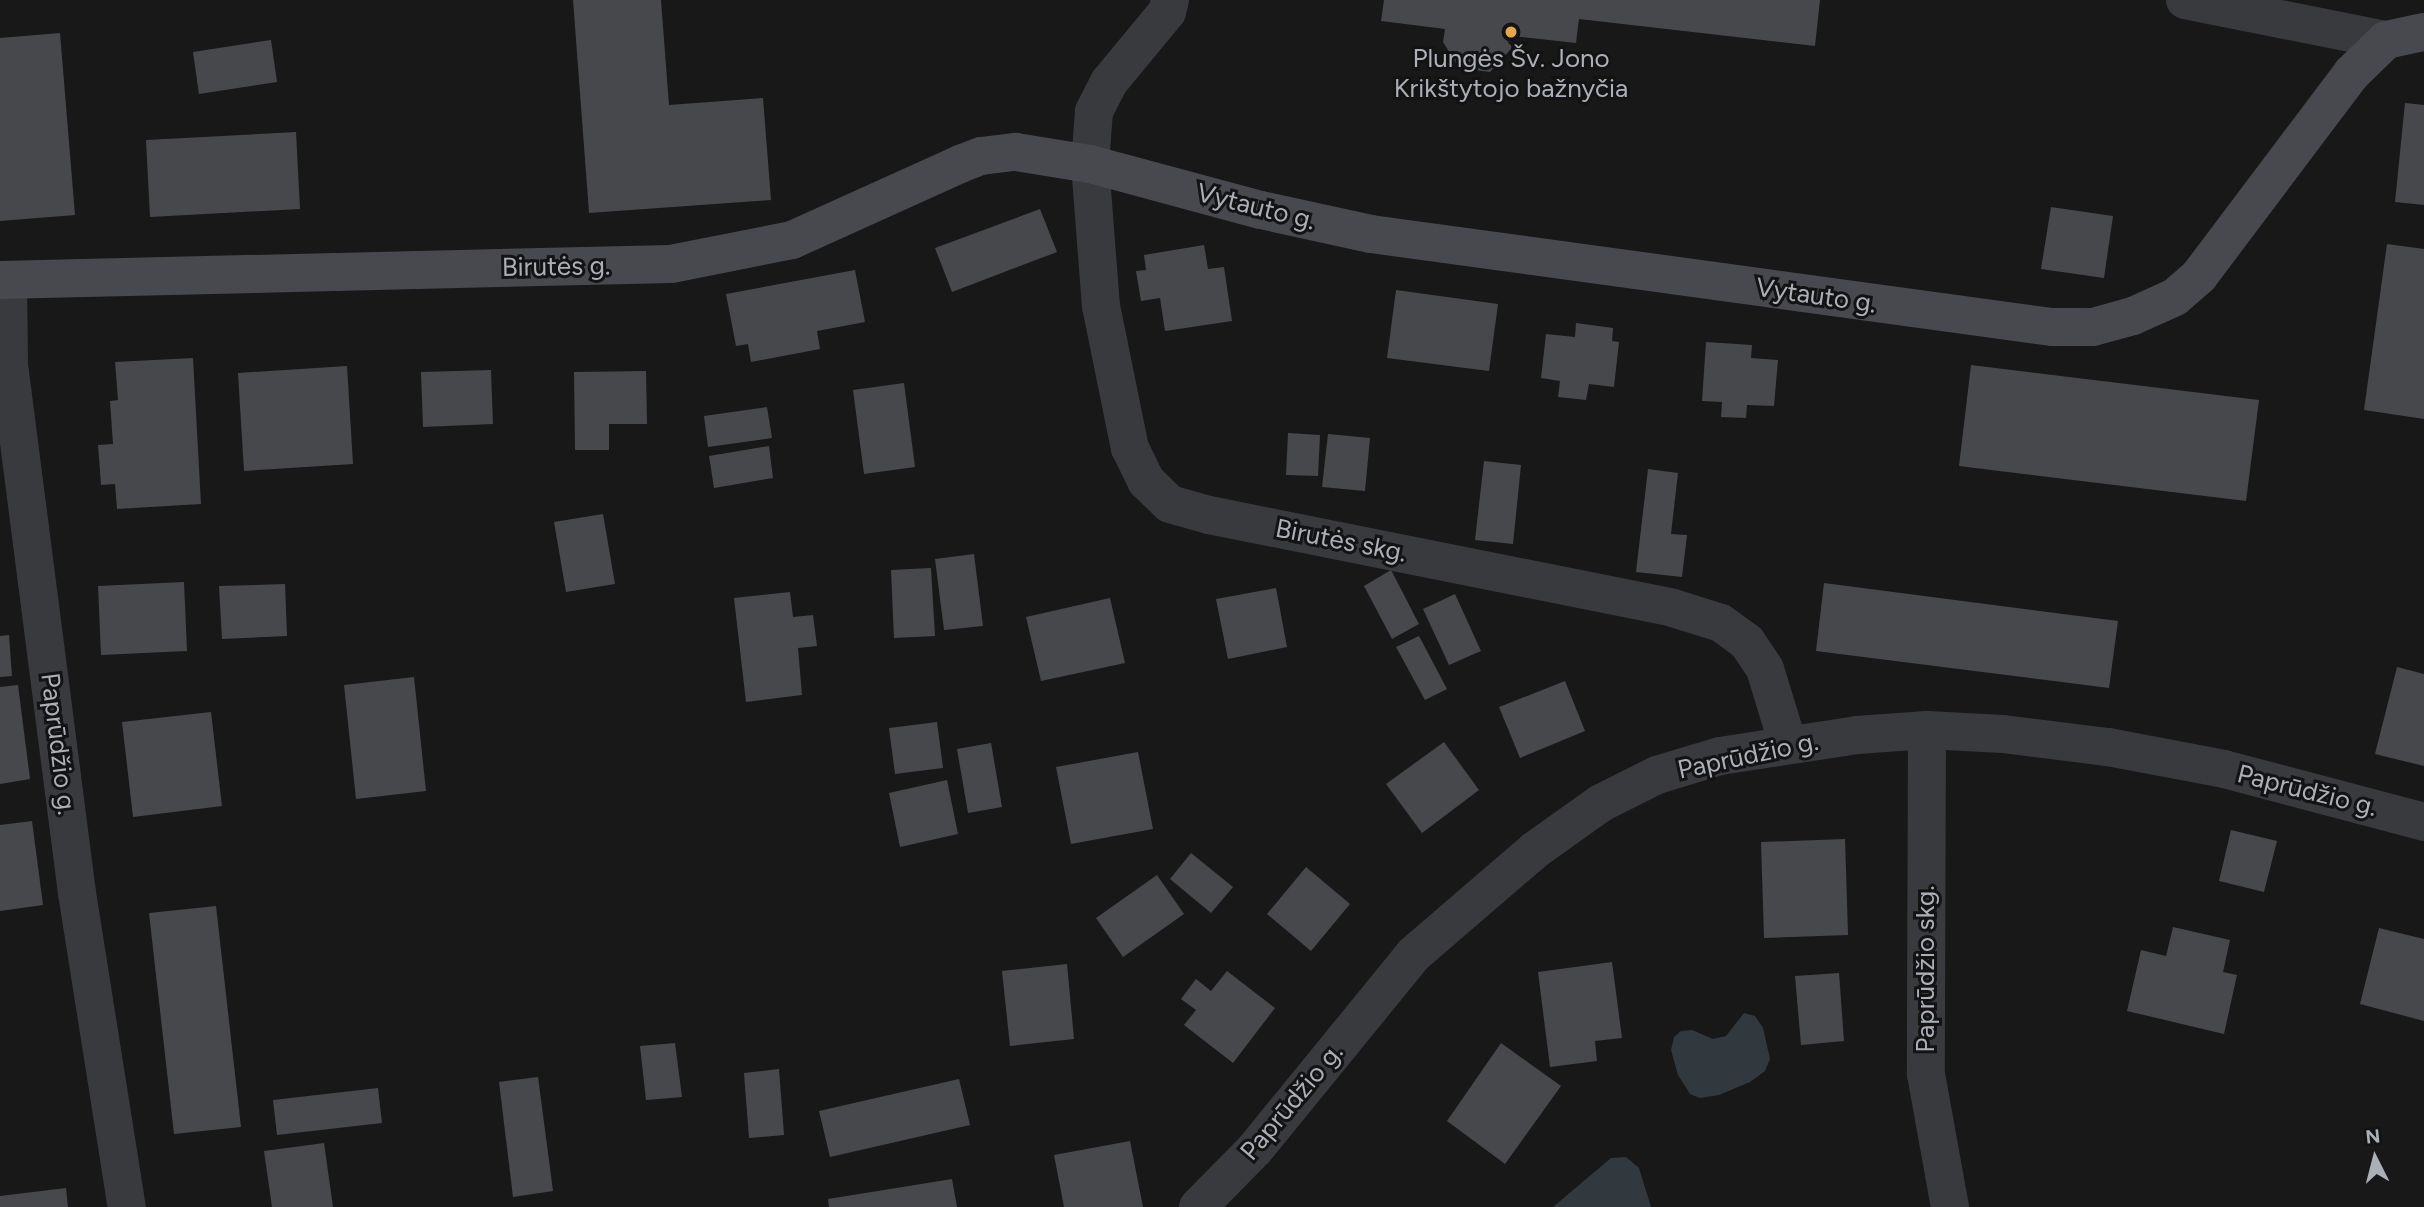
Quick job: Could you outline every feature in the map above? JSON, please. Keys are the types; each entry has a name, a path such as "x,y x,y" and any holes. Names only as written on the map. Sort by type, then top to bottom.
{"main road":[{"path":"2386,40 2424,32"},
{"name":"Vytauto g.","path":"1090,164 1261,210 1371,234 2025,324 2093,327 2133,316 2175,297 2199,276 2352,73 2386,40"},
{"name":"Birutės g.","path":"4,280 671,264 792,240 981,156 1016,152 1090,164"}],"street":[{"name":"Birutės skg.","path":"1170,0 1167,12 1109,82 1094,111 1090,164 1101,306 1130,448 1146,481 1170,504 1209,515 1673,608 1721,623 1746,642 1765,669 1788,744"},
{"path":"2185,0 2386,40"},
{"name":"Paprūdžio g.","path":"4,280 9,365 68,826 127,1207"},
{"name":"Paprūdžio g.","path":"1198,1207 1255,1149 1413,955 1535,850 1601,803 1657,775 1720,756 1788,744 1927,730 2003,734 2108,747 2224,769 2424,822"},
{"name":"Paprūdžio skg.","path":"1927,730 1926,1074 1950,1207"}],"shaded area":[{"path":"1744,1013 1755,1016 1763,1028 1770,1059 1765,1071 1750,1082 1719,1095 1700,1098 1690,1094 1678,1075 1671,1050 1674,1037 1681,1031 1692,1030 1713,1039 1726,1036"},
{"path":"1626,1157 1639,1168 1651,1207 1553,1207 1611,1158"}],"building":[{"path":"573,0 661,0 669,105 763,98 771,200 589,213"},
{"name":"Plungės Šv. Jono Krikštytojo bažnyčia","path":"1384,0 1820,0 1815,46 1579,19 1576,43 1512,36 1511,49 1490,72 1459,68 1443,42 1445,29 1381,21"},
{"path":"60,33 75,215 0,221 0,38"},
{"path":"271,40 277,82 199,94 193,52"},
{"path":"2405,103 2424,105 2424,205 2395,202"},
{"path":"296,132 300,209 150,217 146,140"},
{"path":"2051,207 2113,216 2104,278 2041,269"},
{"path":"1040,209 1057,252 952,292 935,248"},
{"path":"2387,244 2424,249 2424,419 2364,410"},
{"path":"1204,245 1208,269 1224,267 1232,321 1165,331 1160,298 1141,301 1136,271 1146,270 1144,255"},
{"path":"855,270 865,322 817,331 820,349 751,362 748,344 736,346 726,294"},
{"path":"1396,290 1498,304 1489,371 1387,358"},
{"path":"1576,323 1613,328 1612,341 1619,342 1614,387 1589,384 1586,400 1558,397 1560,381 1541,378 1546,334 1575,337"},
{"path":"1706,342 1752,345 1751,358 1778,360 1774,406 1747,405 1746,418 1721,417 1722,402 1702,401"},
{"path":"193,358 201,504 117,509 115,484 101,485 98,445 113,444 110,401 118,400 115,362"},
{"path":"1971,365 2259,400 2246,501 1959,466"},
{"path":"347,366 353,464 244,471 238,373"},
{"path":"491,370 493,424 423,427 421,372"},
{"path":"646,371 647,424 609,424 609,450 575,450 574,372"},
{"path":"904,383 915,467 864,474 853,390"},
{"path":"767,407 772,438 708,447 704,416"},
{"path":"1288,433 1320,435 1318,476 1286,475"},
{"path":"1328,434 1370,438 1365,491 1322,487"},
{"path":"769,446 773,478 714,488 709,456"},
{"path":"1484,461 1521,465 1513,544 1475,540"},
{"path":"1648,469 1678,473 1671,534 1687,535 1682,577 1636,572"},
{"path":"603,514 615,584 566,592 554,522"},
{"path":"974,554 983,626 944,630 935,559"},
{"path":"931,568 935,636 894,638 891,570"},
{"path":"1391,570 1419,624 1392,639 1364,586"},
{"path":"184,582 187,651 101,655 98,586"},
{"path":"1824,583 2118,621 2109,688 1816,651"},
{"path":"285,584 287,636 222,639 219,586"},
{"path":"1276,588 1287,647 1228,659 1216,599"},
{"path":"790,592 793,617 813,615 817,646 798,648 802,695 746,702 734,598"},
{"path":"1455,594 1481,651 1449,665 1423,609"},
{"path":"1110,598 1125,663 1041,681 1026,617"},
{"path":"9,635 12,676 0,677 0,636"},
{"path":"1419,636 1447,689 1425,700 1396,647"},
{"path":"2397,667 2424,674 2424,766 2375,754"},
{"path":"414,677 426,791 356,799 344,685"},
{"path":"1565,681 1585,731 1520,758 1499,707"},
{"path":"18,685 30,779 0,784 0,687"},
{"path":"211,712 222,806 133,817 122,722"},
{"path":"937,722 943,768 895,774 889,728"},
{"path":"1444,742 1479,790 1422,833 1386,784"},
{"path":"991,743 1002,807 968,813 957,749"},
{"path":"1138,752 1153,829 1071,844 1056,767"},
{"path":"947,780 958,834 900,847 889,793"},
{"path":"32,821 43,905 0,911 0,825"},
{"path":"2231,830 2277,841 2264,892 2219,881"},
{"path":"1845,839 1848,935 1764,938 1761,842"},
{"path":"1191,853 1233,887 1211,913 1170,879"},
{"path":"1306,867 1350,904 1311,951 1267,914"},
{"path":"1157,875 1184,914 1123,957 1096,918"},
{"path":"216,906 241,1127 174,1134 149,913"},
{"path":"2173,927 2230,940 2223,972 2237,975 2224,1034 2127,1011 2141,950 2166,956"},
{"path":"2379,928 2424,939 2424,1021 2360,1004"},
{"path":"1612,962 1622,1038 1595,1041 1597,1061 1550,1067 1538,972"},
{"path":"1067,964 1074,1039 1010,1046 1002,971"},
{"path":"1227,971 1275,1008 1233,1063 1184,1025 1196,1010 1181,999 1196,979 1211,991"},
{"path":"1839,973 1844,1041 1801,1045 1795,976"},
{"path":"675,1043 682,1097 646,1100 640,1046"},
{"path":"1501,1043 1561,1086 1505,1164 1447,1121"},
{"path":"779,1069 784,1135 749,1138 744,1073"},
{"path":"538,1077 553,1191 513,1197 499,1082"},
{"path":"959,1079 970,1125 830,1157 819,1111"},
{"path":"378,1088 382,1123 277,1135 273,1100"},
{"path":"1130,1141 1143,1207 1064,1207 1054,1155"},
{"path":"324,1143 333,1207 272,1207 264,1151"},
{"path":"952,1179 957,1207 829,1207 828,1199"},
{"path":"66,1188 68,1207 0,1207 0,1196"}],"place":[{"name":"Plungės Šv. Jono Krikštytojo bažnyčia","path":"1511,32"}]}
